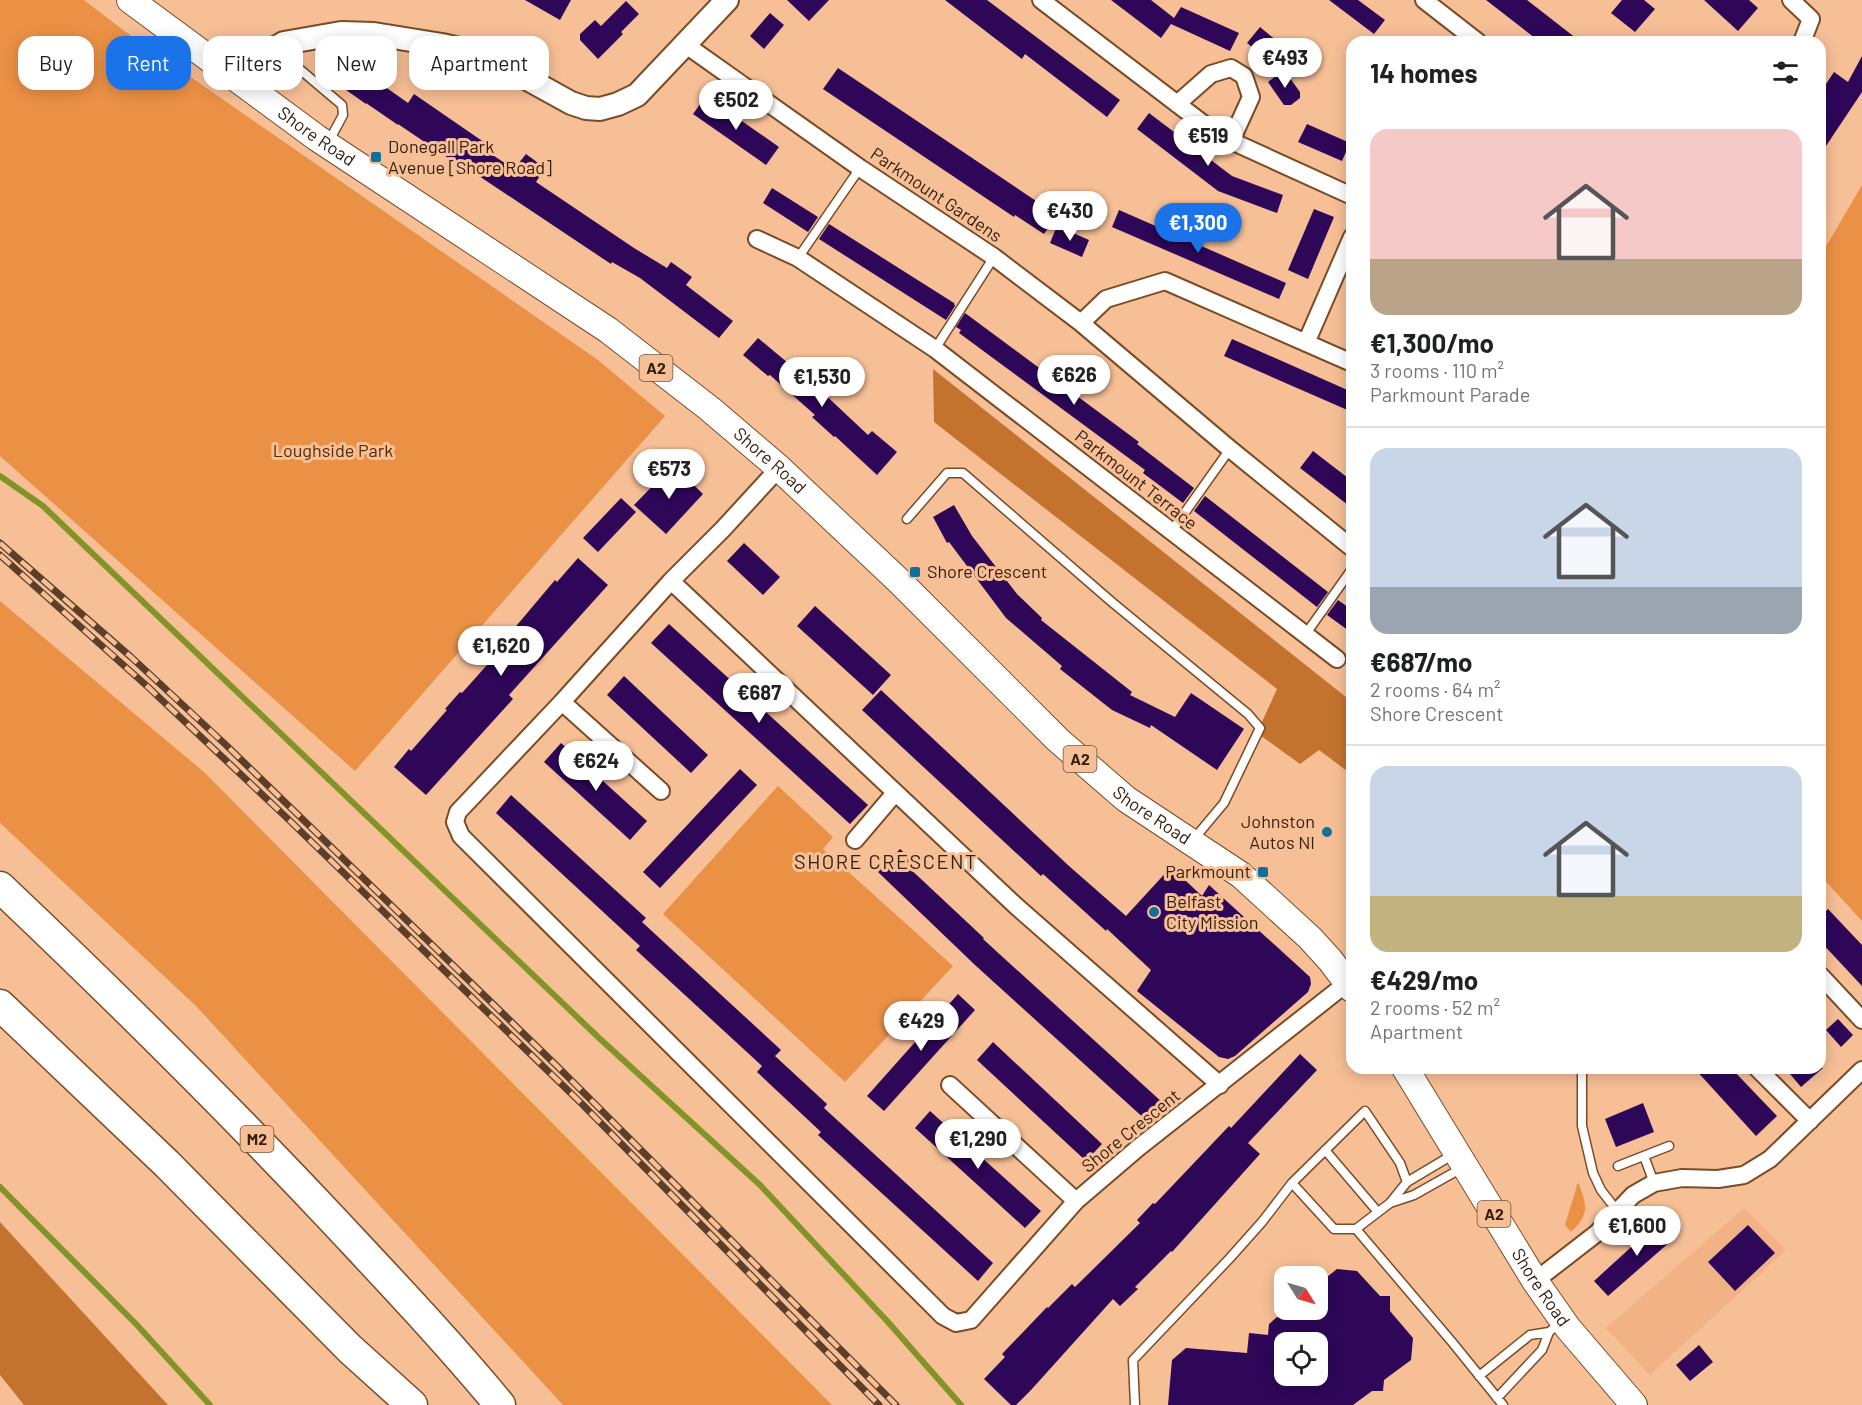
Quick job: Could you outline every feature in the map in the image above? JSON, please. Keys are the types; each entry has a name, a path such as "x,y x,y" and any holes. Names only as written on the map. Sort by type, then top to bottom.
{"highway":[{"name":"M2","path":"0,887 95,977 252,1134 452,1347 500,1405"},
{"path":"0,1005 167,1164 350,1348 412,1405"},
{"path":"350,1348 382,1405"}],"main road":[{"name":"Shore Road","path":"130,0 203,54"},
{"name":"Shore Road","path":"252,90 327,144 608,330 710,409 779,468 900,582 1073,754 1126,799 1240,875 1280,909 1323,952 1346,982"},
{"name":"Shore Road","path":"1409,1074 1535,1281 1556,1327 1634,1405"}],"street":[{"path":"303,40 341,33 374,34 423,41 472,52 497,62 571,103 586,108 600,109 637,95 727,0"},
{"path":"1041,0 1218,135 1346,193"},
{"path":"1424,0 1470,36"},
{"path":"1791,0 1811,19 1804,36"},
{"name":"Parkmount Gardens","path":"686,45 860,168 994,257 1081,323 1346,543"},
{"path":"1177,104 1211,74 1231,68 1245,76 1251,97 1231,141"},
{"name":"Parkmount Terrace","path":"757,239 798,258 935,350 1337,659"},
{"path":"1306,343 1346,251"},
{"path":"1081,323 1106,299 1165,281 1346,360"},
{"path":"661,791 562,702 671,581 779,468"},
{"path":"671,581 1016,906 1220,1085"},
{"name":"Shore Crescent","path":"562,702 458,812 454,822 461,836 943,1316 956,1323 971,1320 1076,1201 1138,1148 1346,988"},
{"path":"855,840 896,793"},
{"path":"1826,981 1862,1020"},
{"path":"1535,1281 1598,1233 1633,1195 1654,1183 1682,1178 1718,1179 1744,1175 1770,1159 1862,1070"},
{"path":"1763,1074 1809,1121"},
{"path":"950,1085 1076,1201"}],"lane":[{"path":"303,72 342,105 343,115 327,144"},
{"path":"798,258 860,168"},
{"path":"935,350 994,257"},
{"path":"1171,532 1230,449"},
{"path":"907,519 947,473 963,473 1113,603 1248,714 1260,728 1224,803 1190,842"},
{"path":"1305,635 1346,577"},
{"path":"1582,1074 1582,1126 1593,1173 1601,1190 1618,1212"},
{"path":"1135,1405 1133,1360 1249,1237 1292,1183 1365,1111 1400,1163 1407,1182"},
{"path":"1618,1166 1669,1146"},
{"path":"1325,1150 1377,1211"},
{"path":"1644,1156 1654,1183"},
{"path":"1390,1203 1407,1182 1461,1159"},
{"path":"1292,1183 1334,1229 1356,1230 1377,1211 1390,1203 1414,1196 1461,1159"},
{"path":"1356,1230 1500,1402 1542,1350 1556,1327"},
{"path":"1479,1376 1530,1335 1556,1327"}],"shaded area":[{"path":"933,369 1346,697 1346,770 1319,750 1300,764 1257,733 1277,689 934,422"},
{"path":"1744,1208 1786,1250 1650,1375 1606,1328"},
{"path":"0,1222 168,1405 24,1405 0,1375"}],"green space":[{"name":"Loughside Park","path":"0,0 84,0 132,36 106,36 106,90 191,90 191,77 203,86 203,90 209,90 598,360 665,416 355,771 0,456"},
{"path":"1862,185 1862,921 1826,882 1826,247"},
{"path":"0,601 204,772 832,1405 563,1405 196,1006 0,823"},
{"path":"778,786 833,837 823,849 953,966 845,1082 663,914"},
{"path":"1578,1182 1585,1209 1581,1220 1571,1232 1565,1225"}],"building":[{"path":"525,0 571,0 560,20"},
{"path":"787,0 829,0 809,21"},
{"path":"945,0 987,0 1120,100 1107,117 1025,54 1022,59"},
{"path":"1111,0 1151,0 1174,18 1181,7 1239,33 1230,51 1171,24 1161,38"},
{"path":"1329,0 1358,0 1385,20 1374,34"},
{"path":"1486,0 1527,0 1573,36 1532,36"},
{"path":"1622,0 1644,0 1655,9 1635,32 1611,13"},
{"path":"1704,0 1749,0 1758,8 1738,31"},
{"path":"626,1 639,14 598,59 580,40 580,34 595,20 601,26"},
{"path":"770,13 784,25 764,49 750,36"},
{"path":"1260,27 1284,47 1272,63 1247,43"},
{"path":"1862,56 1862,92 1826,146 1826,84 1834,72 1848,82"},
{"path":"838,68 1057,215 1044,234 1015,215 1014,217 823,89"},
{"path":"1284,70 1300,92 1300,98 1291,105 1284,105 1268,82"},
{"path":"346,90 390,90 408,103 414,94 491,147 488,152 514,169 526,154 545,168 536,182 667,268 671,262 692,277 686,285 733,321 719,338 640,278 612,262 611,264"},
{"path":"706,96 779,147 766,165 693,114"},
{"path":"1149,113 1232,176 1283,195 1277,213 1218,191 1137,129"},
{"path":"1307,124 1346,141 1346,152 1342,161 1298,142"},
{"path":"772,188 818,217 808,232 763,203"},
{"path":"1314,209 1334,217 1308,279 1288,270"},
{"path":"1119,210 1286,283 1279,299 1112,227"},
{"path":"829,224 954,303 955,306 946,320 819,239"},
{"path":"1057,226 1089,240 1082,257 1050,243"},
{"path":"965,313 1139,442 1137,444 1194,488 1183,503 1143,473 1145,470 959,333 961,330 956,327"},
{"path":"758,338 819,389 868,435 872,431 897,452 877,475 812,417 815,415 770,375 768,376 743,355"},
{"path":"1232,339 1346,389 1346,409 1224,356"},
{"path":"1313,451 1346,476 1346,503 1300,468"},
{"path":"673,465 703,494 666,534 634,505"},
{"path":"1205,496 1328,592 1317,607 1194,511"},
{"path":"621,498 636,512 598,552 583,538"},
{"path":"954,505 972,536 1017,594 1042,618 1041,620 1132,692 1130,695 1175,717 1191,693 1244,729 1217,770 1151,725 1150,728 1112,710 1060,669 1062,666 1006,618 949,542 947,543 933,517"},
{"path":"744,543 780,577 763,595 727,561"},
{"path":"578,558 608,585 509,695 513,699 426,795 394,767 409,749 411,751 460,692 462,693 495,656 490,652 504,636 506,638 555,580 557,582"},
{"path":"1338,600 1346,606 1346,629 1327,615"},
{"path":"815,606 891,675 873,695 797,626"},
{"path":"669,624 868,805 850,824 651,643"},
{"path":"624,676 708,755 691,773 607,695"},
{"path":"881,690 1069,866 1126,916 1171,867 1202,896 1209,885 1310,977 1311,984 1308,992 1235,1056 1228,1059 1219,1057 1137,991 1151,970 1043,874 1041,876 862,710"},
{"path":"561,743 647,821 630,840 544,762"},
{"path":"740,769 757,785 660,888 643,872"},
{"path":"511,795 646,918 642,922 781,1050 775,1056 827,1104 824,1108 993,1263 978,1281 818,1135 821,1132 757,1072 762,1066 636,950 640,946 496,813"},
{"path":"900,849 911,859 906,865 983,939 1163,1103 1147,1121 975,965 878,872"},
{"path":"1828,909 1862,945 1862,986 1826,947 1826,911"},
{"path":"958,994 975,1010 884,1111 867,1096"},
{"path":"1838,1019 1853,1035 1841,1047 1826,1030"},
{"path":"993,1042 1102,1144 1086,1161 977,1060"},
{"path":"1300,1054 1317,1070 1248,1143 1260,1154 1172,1252 1135,1287 1138,1289 1120,1306 1113,1299 1031,1390 1016,1405 1011,1405 984,1379 1005,1357 1002,1354 1047,1307 1072,1284 1075,1287 1140,1223 1137,1220 1153,1203 1155,1204 1229,1126 1231,1128"},
{"path":"1699,1074 1737,1074 1777,1116 1756,1136"},
{"path":"1790,1074 1816,1074 1801,1087"},
{"path":"1643,1103 1654,1132 1616,1147 1605,1119"},
{"path":"930,1111 1041,1211 1025,1228 915,1128"},
{"path":"1663,1218 1679,1234 1608,1296 1594,1281"},
{"path":"1748,1225 1775,1253 1735,1291 1708,1262"},
{"path":"1337,1269 1357,1271 1380,1296 1390,1296 1390,1311 1413,1338 1411,1360 1384,1380 1383,1391 1372,1391 1353,1405 1168,1405 1172,1360 1186,1348 1247,1353 1249,1333 1268,1335 1269,1324 1274,1320 1328,1320 1328,1276"},
{"path":"1699,1345 1713,1362 1690,1381 1676,1365"}],"waterway":[{"path":"0,476 43,506 598,1037 760,1185 888,1322 961,1405"},
{"path":"0,1187 137,1325 210,1405"}],"railway":[{"path":"0,543 131,657 226,745 558,1067 896,1405"},
{"path":"0,555 148,687 287,818 582,1104 879,1405"}],"place":[{"name":"Donegall Park Avenue [Shore Road]","path":"376,157"},
{"name":"Shore Crescent","path":"915,572"},
{"name":"Johnston Autos NI","path":"1327,832"},
{"name":"Parkmount","path":"1263,872"},
{"name":"Belfast City Mission","path":"1154,912"}],"district":[{"name":"SHORE CRESCENT","path":"886,862"}]}
